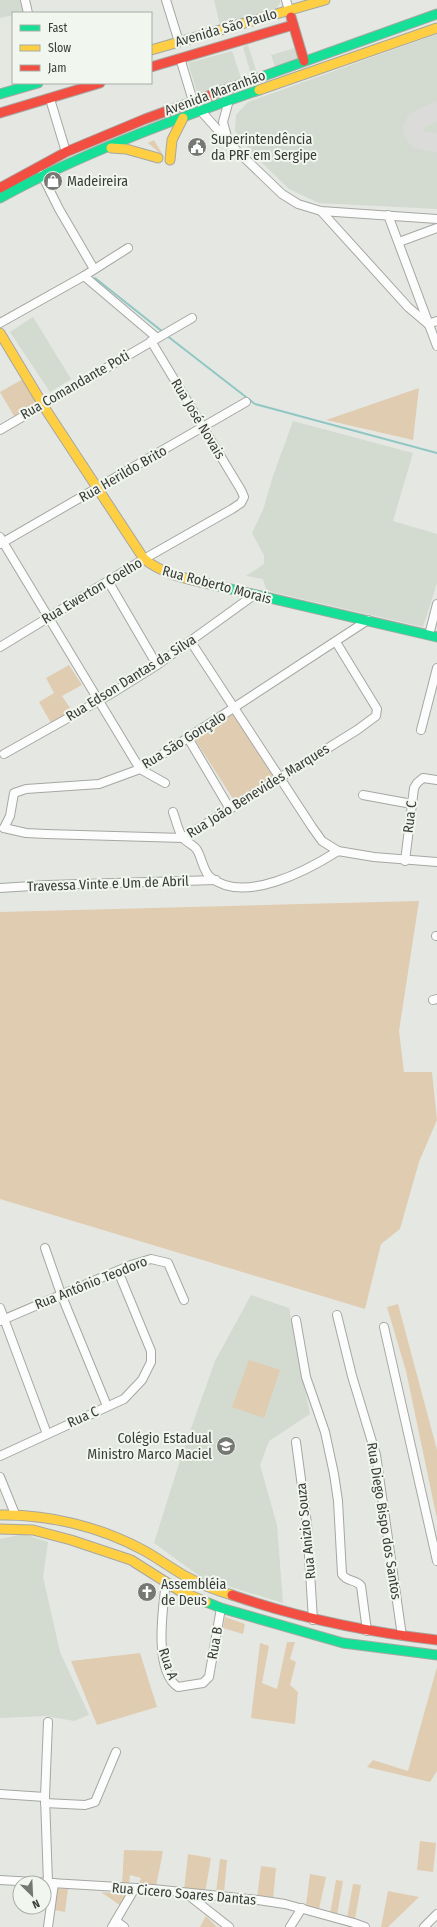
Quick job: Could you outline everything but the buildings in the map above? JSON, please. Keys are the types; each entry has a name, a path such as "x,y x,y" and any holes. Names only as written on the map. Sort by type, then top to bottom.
{"main road":[{"name":"Avenida São Paulo","path":"152,50 325,0"},
{"path":"289,10 304,61"},
{"name":"Avenida Maranhão","path":"0,188 66,152 193,101 437,14"},
{"name":"Avenida São Paulo","path":"152,67 293,25"},
{"name":"Avenida Maranhão","path":"0,198 42,175 200,110 437,28"},
{"path":"0,94 35,84"},
{"path":"0,113 97,84"},
{"path":"170,160 172,140 183,118"},
{"path":"108,148 126,149 158,158"},
{"name":"Rua Roberto Morais","path":"0,334 43,404 144,559 154,567 167,573 254,595 433,636"},
{"path":"0,1515 15,1514 48,1517 65,1521 137,1547 188,1578 216,1590 313,1620 367,1631 437,1640"},
{"path":"0,1530 33,1530 71,1540 131,1560 148,1569 180,1591 221,1608 343,1643 437,1654"},
{"path":"131,1560 137,1554 137,1547"},
{"path":"148,1569 149,1562 156,1558"}],"street":[{"path":"25,0 28,12"},
{"path":"166,0 179,42"},
{"path":"286,0 289,10"},
{"path":"180,58 193,101"},
{"path":"50,98 66,152"},
{"path":"229,100 223,122 226,135 233,147"},
{"path":"200,110 233,147 289,200 308,208 321,211 437,219"},
{"path":"42,175 59,209 94,269"},
{"path":"321,211 408,307 428,324"},
{"path":"388,215 437,346"},
{"path":"399,242 437,228"},
{"path":"0,323 84,276 128,248"},
{"name":"Rua José Novais","path":"84,276 154,339 203,428 244,497"},
{"name":"Rua Comandante Poti","path":"0,430 169,330 192,318"},
{"path":"428,324 437,322"},
{"name":"Rua Herildo Brito","path":"1,541 98,488 246,402"},
{"name":"Rua Ewerton Coelho","path":"0,647 144,559 237,506 244,497"},
{"path":"1,541 140,769 165,784"},
{"path":"108,581 157,665"},
{"name":"Rua Edson Dantas da Silva","path":"4,754 157,665 191,642 254,595"},
{"path":"433,636 437,604"},
{"name":"Rua São Gonçalo","path":"2,829 10,816 14,793 26,789 100,784 140,769 236,708 368,620"},
{"path":"191,642 236,708 280,779 318,835 330,846 338,851 405,861 437,862"},
{"name":"Rua João Benevides Marques","path":"2,829 26,833 46,834 183,838 230,808 280,779 372,720 377,715 377,709 336,642"},
{"path":"421,730 437,668"},
{"path":"188,738 230,808"},
{"name":"Rua C","path":"405,861 414,788 423,778 437,780"},
{"path":"363,795 412,804"},
{"path":"173,812 183,838 197,849 208,875 216,880"},
{"name":"Travessa Vinte e Um de Abril","path":"0,888 48,884 216,880 240,887 252,887 266,884 307,870 338,851"},
{"path":"45,1248 61,1294 107,1406"},
{"name":"Rua Antônio Teodoro","path":"2,1320 146,1259 157,1259 168,1263 184,1300"},
{"name":"Rua C","path":"0,1456 124,1399 142,1380 151,1362 150,1348 118,1271"},
{"path":"0,1308 2,1320 47,1434"},
{"name":"Rua Diego Bispo dos Santos","path":"337,1315 376,1455 402,1636"},
{"path":"296,1320 306,1377 324,1432 334,1474 338,1508 342,1574 347,1579 357,1582 361,1586 367,1631"},
{"path":"384,1327 437,1561"},
{"name":"Rua Anizio Souza","path":"296,1442 307,1524 313,1620"},
{"path":"0,1477 15,1514"},
{"name":"Rua A","path":"166,1582 161,1643 169,1674 175,1685 180,1687 202,1684 209,1677"},
{"name":"Rua B","path":"209,1677 221,1608"},
{"path":"48,1722 45,1800 50,1875"},
{"path":"0,1794 85,1805 95,1802 116,1752"},
{"name":"Rua Cicero Soares Dantas","path":"0,1880 12,1881"},
{"name":"Rua Cicero Soares Dantas","path":"52,1883 135,1888 264,1901 302,1908 354,1922 365,1927"},
{"path":"124,1927 114,1924 135,1888"},
{"path":"186,1894 229,1927"},
{"path":"290,1927 302,1908"},
{"path":"424,1927 437,1914"},
{"path":"48,1927 49,1915"}],"shaded area":[{"path":"0,0 20,0 23,12 12,12 12,15 0,18"},
{"path":"214,0 280,0 280,3 277,8 220,25"},
{"path":"437,34 437,209 319,203 289,189 255,156 235,131 236,115 248,102"},
{"path":"248,45 257,73 251,74 243,47"},
{"path":"295,48 299,59 275,67 271,55"},
{"path":"232,51 242,81 198,95 188,63"},
{"path":"154,140 164,157 148,143"},
{"path":"33,317 71,379 50,392 10,332"},
{"path":"23,379 37,402 14,416 0,392"},
{"path":"419,388 413,440 326,420"},
{"path":"293,421 413,453 393,521 437,534 437,583 423,627 272,592 266,589 263,579 246,576 264,564 264,555 252,533 263,510 273,476"},
{"path":"69,665 82,685 62,696 72,711 51,723 39,702 54,693 46,678"},
{"path":"233,714 274,778 235,802 194,738"},
{"path":"419,901 399,1031 404,1072 432,1072 437,1120 419,1162 400,1229 381,1244 365,1309 0,1199 0,912"},
{"name":"Colégio Estadual Ministro Marco Maciel","path":"251,1295 289,1308 310,1414 269,1441 260,1465 277,1525 283,1603 202,1578 154,1543 183,1451 215,1361"},
{"path":"398,1304 437,1450 437,1519 406,1371 387,1307"},
{"path":"249,1360 280,1370 264,1418 232,1407"},
{"path":"24,1534 48,1542 43,1577 60,1652 89,1715 74,1721 45,1716 0,1718 0,1539"},
{"path":"225,1617 245,1624 243,1634 223,1628"},
{"path":"287,1642 295,1642 290,1659 296,1662 290,1685 298,1692 295,1724 251,1718 260,1643 269,1646 262,1683 277,1689"},
{"path":"140,1653 157,1707 97,1725 71,1661"},
{"path":"437,1667 437,1771 430,1782 367,1767 373,1760 408,1771"},
{"path":"420,1841 436,1843 433,1872 417,1870"},
{"path":"124,1850 163,1851 156,1887 138,1887 141,1878 130,1875 129,1885 122,1884"},
{"path":"188,1854 211,1858 205,1893 184,1890"},
{"path":"220,1859 227,1860 224,1893 216,1893"},
{"path":"261,1866 276,1868 273,1900 257,1898"},
{"path":"310,1874 326,1877 319,1909 306,1905"},
{"path":"336,1880 343,1881 337,1915 330,1914"},
{"path":"353,1884 361,1885 355,1919 347,1918"},
{"path":"56,1888 68,1889 65,1912 55,1910"},
{"path":"388,1891 419,1897 388,1927 381,1927"},
{"path":"101,1892 128,1894 121,1906"},
{"path":"206,1916 217,1927 200,1927"}],"waterway":[{"path":"95,278 163,332"},
{"path":"166,335 255,404 437,453"}],"taxiway":[{"path":"437,111 416,121 412,130 418,139 437,143"}],"traffic: fast":[{"path":"247,82 437,14"},
{"path":"0,94 35,84"},
{"path":"0,198 94,152 193,113 259,90"},
{"path":"209,584 437,637"},
{"path":"206,1602 221,1608 343,1643 437,1655"}],"traffic: slow":[{"path":"152,50 325,0"},
{"path":"259,90 437,28"},
{"path":"170,160 172,140 183,118"},
{"path":"111,148 126,149 158,158"},
{"path":"0,333 48,413 144,559 167,572 183,578 209,584"},
{"path":"0,1515 37,1517 92,1529 127,1542 154,1556 181,1574 214,1589 232,1595"},
{"path":"0,1529 33,1530 71,1540 131,1560 180,1591 206,1602"}],"traffic: jam":[{"path":"291,17 304,61"},
{"path":"152,67 293,25"},
{"path":"0,188 66,152 145,119 247,82"},
{"path":"0,113 97,84"},
{"path":"232,1595 282,1611 333,1623 385,1633 437,1640"}],"place":[{"name":"Superintendência da PRF em Sergipe","path":"197,147"},
{"name":"Madeireira","path":"53,181"},
{"name":"Colégio Estadual Ministro Marco Maciel","path":"226,1446"},
{"name":"Assembléia de Deus","path":"147,1592"}]}
